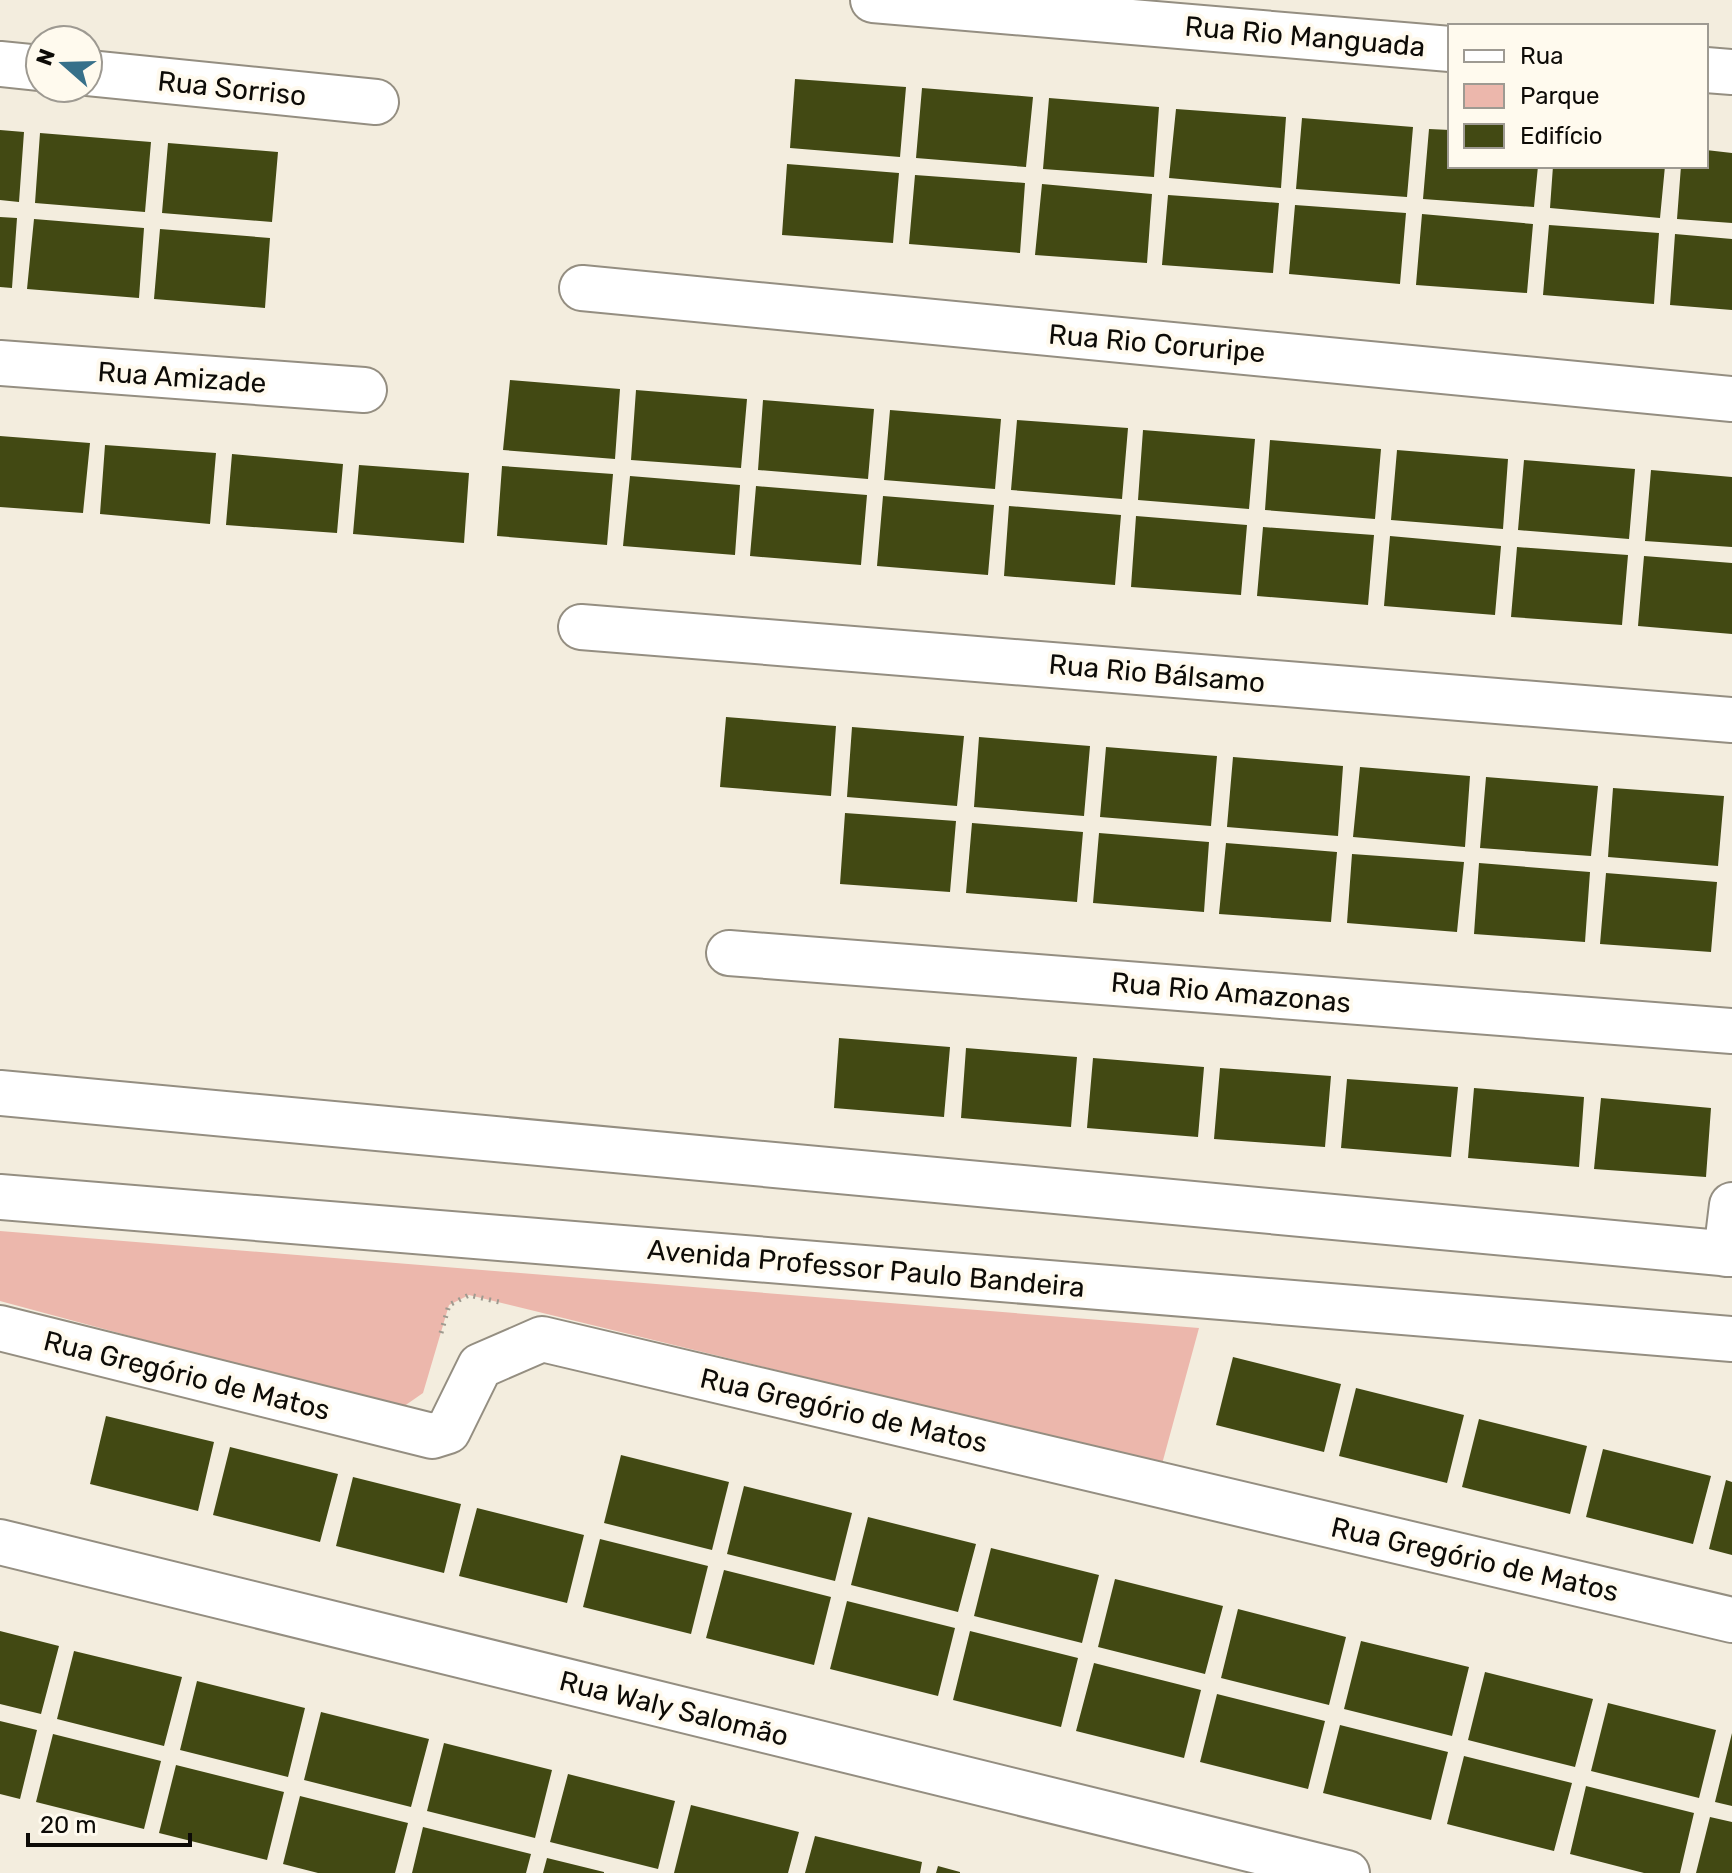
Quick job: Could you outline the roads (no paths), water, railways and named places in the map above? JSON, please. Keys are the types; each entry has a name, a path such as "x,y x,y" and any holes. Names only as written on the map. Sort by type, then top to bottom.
{"street":[{"name":"Rua Rio Manguada","path":"873,0 1448,49"},
{"path":"0,64 24,66"},
{"path":"1708,70 1732,72"},
{"name":"Rua Sorriso","path":"104,75 376,102"},
{"name":"Rua Rio Coruripe","path":"582,288 1732,399"},
{"name":"Rua Amizade","path":"0,363 364,390"},
{"name":"Rua Rio Bálsamo","path":"581,627 1732,720"},
{"name":"Rua Rio Amazonas","path":"729,953 1732,1031"},
{"path":"0,1093 1729,1254 1732,1205"},
{"name":"Avenida Professor Paulo Bandeira","path":"0,1197 1732,1339"},
{"name":"Rua Gregório de Matos","path":"0,1328 432,1436 448,1431 480,1366 542,1339 1732,1620"},
{"name":"Rua Waly Salomão","path":"0,1542 1347,1873"}]}
